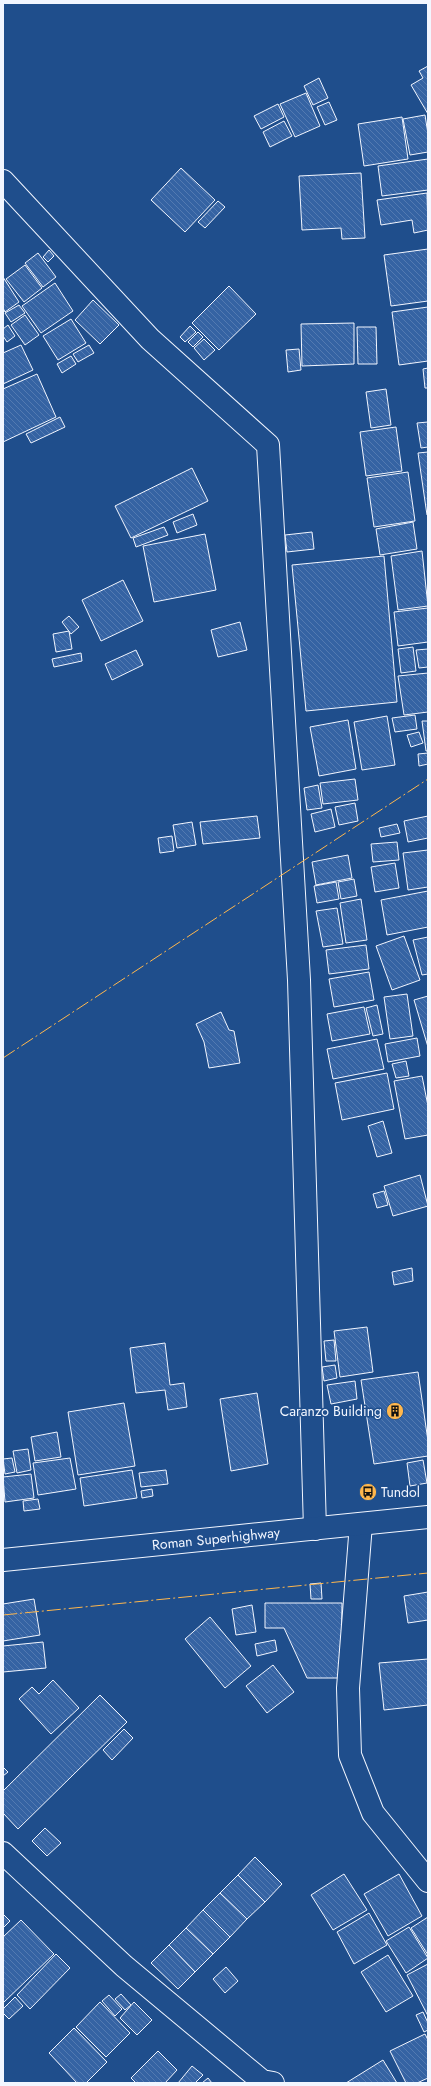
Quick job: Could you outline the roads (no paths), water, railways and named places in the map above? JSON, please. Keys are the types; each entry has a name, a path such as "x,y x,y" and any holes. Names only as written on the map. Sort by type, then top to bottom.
{"street":[{"path":"3,181 150,339 268,445 299,980 315,1529"},
{"name":"Roman Superhighway","path":"3,1560 428,1517"},
{"path":"361,1524 348,1688 350,1755 373,1813 428,1881"},
{"path":"3,1854 124,1966 262,2081 273,2083"}],"place":[{"name":"Caranzo Building","path":"395,1411"},
{"name":"Tundol","path":"368,1492"}]}
